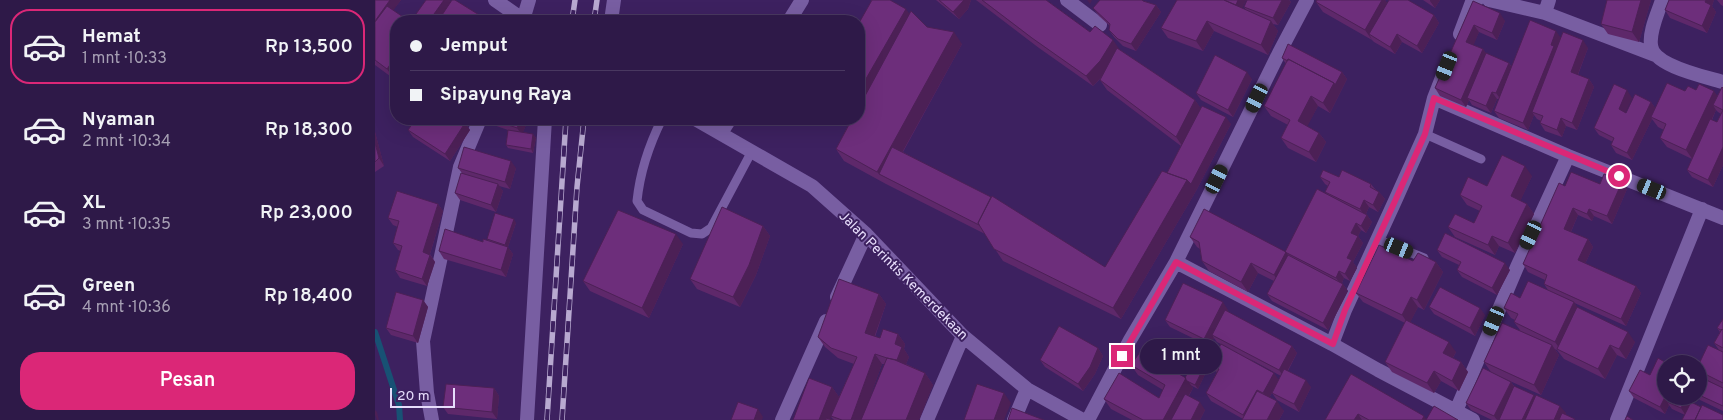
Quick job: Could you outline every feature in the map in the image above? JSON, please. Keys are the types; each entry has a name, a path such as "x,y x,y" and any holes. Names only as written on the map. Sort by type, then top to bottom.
{"street":[{"path":"495,0 517,15"},
{"path":"525,15 529,0"},
{"path":"612,15 614,0"},
{"path":"793,15 802,0"},
{"path":"1067,0 1100,25"},
{"path":"1089,420 1130,340 1176,262 1307,0"},
{"path":"1455,46 1472,2 1477,0"},
{"path":"1489,0 1547,7 1655,55 1682,70 1723,82"},
{"path":"1655,55 1651,47 1651,38 1662,0"},
{"path":"1333,344 1345,310 1425,134 1434,98 1448,63"},
{"path":"1434,98 1569,156 1723,218"},
{"path":"432,420 427,393 423,341 460,167 477,125"},
{"path":"527,420 545,125"},
{"name":"Jalan Perintis Kemerdekaan","path":"706,125 812,186 866,234 963,336 1027,389 1083,420"},
{"path":"721,133 726,125"},
{"path":"1455,411 1517,267 1569,156"},
{"path":"1617,420 1702,209"},
{"path":"782,420 866,234"},
{"path":"1176,262 1473,420"},
{"path":"927,420 963,336"},
{"path":"1014,420 1027,389"}],"lane":[{"path":"659,125 650,142 638,186 637,201 643,210 691,233 702,234 711,228 752,151"},
{"path":"1425,134 1481,159"},
{"path":"1377,239 1424,258"}],"building":[{"path":"375,0 390,0 375,21"},
{"path":"426,0 444,0 433,15 415,15"},
{"path":"452,0 455,0 479,15 442,15"},
{"path":"872,0 890,0 906,9 865,81 865,15"},
{"path":"939,0 964,0 953,12"},
{"path":"982,0 1046,0 1090,32 1095,26 1113,40 1100,61 1086,76"},
{"path":"1100,0 1142,0 1156,5 1131,44 1118,39 1109,30 1110,24 1093,8"},
{"path":"1177,0 1224,0 1271,21 1261,45 1207,21 1196,41 1161,28"},
{"path":"1224,0 1238,0 1236,5"},
{"path":"1247,0 1282,0 1273,18 1244,7"},
{"path":"1317,0 1382,0 1365,30 1316,2"},
{"path":"1389,0 1408,0 1434,15 1417,46 1397,34 1390,47 1369,34"},
{"path":"1607,0 1641,0 1632,32 1601,24"},
{"path":"1669,0 1706,0 1705,2 1711,5 1702,26 1665,10"},
{"path":"1473,1 1500,13 1492,33 1474,25 1466,42 1483,49 1461,100 1435,88"},
{"path":"387,6 400,15 390,15 390,65 387,69 375,60 375,22"},
{"path":"911,11 927,27 954,32 877,172 836,149 849,125 865,125 865,96"},
{"path":"1530,20 1556,31 1551,45 1554,46 1523,123 1494,111"},
{"path":"1563,32 1583,40 1571,72 1589,79 1572,123 1561,118 1557,130 1540,123 1543,116 1532,112"},
{"path":"1288,44 1342,72 1335,85 1288,59 1288,61 1282,58"},
{"path":"1117,48 1195,100 1176,137 1100,80"},
{"path":"1486,53 1509,63 1496,93 1492,92 1486,106 1467,98"},
{"path":"1215,55 1247,72 1228,110 1196,93"},
{"path":"1288,59 1334,83 1323,103 1311,96 1298,121 1319,133 1309,152 1281,138 1290,120 1264,106"},
{"path":"1667,83 1685,91 1688,86 1696,90 1699,84 1714,91 1686,150 1660,138 1666,124 1651,117"},
{"path":"1614,84 1627,90 1619,109 1626,113 1635,94 1651,102 1627,153 1611,145 1614,138 1594,128"},
{"path":"1723,88 1723,110 1713,105"},
{"path":"1202,106 1226,117 1191,184 1187,180 1167,173"},
{"path":"1723,110 1723,147 1708,180 1687,170 1710,119 1717,122"},
{"path":"412,125 464,125 445,154 408,130"},
{"path":"508,130 533,134 531,149 506,145"},
{"path":"375,143 379,158 375,162"},
{"path":"464,147 511,161 505,182 458,168"},
{"path":"892,147 991,197 978,223 979,225 879,174"},
{"path":"1502,155 1525,166 1511,196 1527,204 1508,243 1492,236 1488,245 1448,227 1455,214 1474,223 1482,206 1460,195 1468,177 1487,186"},
{"path":"1323,170 1339,177 1342,170 1371,184 1370,187 1379,192 1373,205 1364,200 1360,209 1325,192 1330,182 1320,177"},
{"path":"1162,171 1187,180 1113,308 994,249 978,223 992,196 1105,267"},
{"path":"1571,172 1600,184 1604,174 1622,182 1607,216 1589,209 1587,214 1573,208 1564,229 1588,239 1578,260 1636,286 1621,319 1544,284 1547,275 1523,264 1559,183 1565,186"},
{"path":"461,173 498,184 491,205 455,193"},
{"path":"1317,189 1367,215 1361,226 1356,223 1351,233 1358,236 1347,258 1352,260 1345,274 1339,271 1336,278 1285,252"},
{"path":"397,191 438,204 423,252 430,255 422,279 395,270 402,246 393,243 399,221 388,218"},
{"path":"722,207 763,226 749,265 733,297 690,279"},
{"path":"1204,209 1286,252 1274,275 1251,263 1241,282 1202,261 1199,242 1190,237"},
{"path":"618,210 676,234 642,308 583,281"},
{"path":"495,213 514,219 505,245 487,239"},
{"path":"445,229 483,242 483,239 508,247 501,270 439,251"},
{"path":"1445,233 1505,263 1492,288 1457,270 1461,262 1437,250"},
{"path":"1379,245 1413,261 1418,253 1436,262 1417,300 1411,297 1402,315 1356,293"},
{"path":"1288,255 1343,284 1323,323 1267,294"},
{"path":"839,279 879,294 865,333 880,338 883,329 898,334 895,344 902,347 897,360 875,354 851,420 842,420 831,416 857,357 831,348 818,337"},
{"path":"1528,281 1574,302 1555,342 1514,322 1518,314 1504,308 1511,293 1520,298"},
{"path":"1183,283 1223,302 1204,339 1165,320"},
{"path":"1440,287 1480,308 1470,328 1429,307"},
{"path":"396,292 423,300 413,336 386,328"},
{"path":"1577,307 1628,332 1619,349 1610,345 1598,369 1557,349"},
{"path":"1225,310 1292,346 1279,370 1212,335"},
{"path":"1723,319 1723,330 1721,330 1717,328"},
{"path":"1406,320 1449,342 1443,353 1461,362 1452,381 1434,371 1427,383 1385,362"},
{"path":"1502,323 1552,345 1534,385 1484,362"},
{"path":"1059,326 1098,348 1090,367 1078,384 1040,360"},
{"path":"1723,330 1723,348 1714,343"},
{"path":"1221,344 1274,373 1263,393 1257,390 1243,415 1206,393 1219,369 1210,364"},
{"path":"1708,345 1723,352 1723,383 1707,375 1707,355 1703,355"},
{"path":"1140,352 1186,378 1163,420 1143,420 1104,399 1119,373 1159,398 1165,385 1131,365"},
{"path":"1196,355 1207,361 1195,385 1185,378"},
{"path":"887,358 925,373 906,420 861,420"},
{"path":"1657,360 1657,405 1661,405 1660,407 1629,391 1640,370 1650,375"},
{"path":"1483,368 1511,382 1494,416 1466,403"},
{"path":"1284,369 1306,380 1294,404 1272,393"},
{"path":"1351,374 1424,416 1422,420 1369,420 1358,414 1354,420 1325,420"},
{"path":"809,378 832,387 819,420 793,420"},
{"path":"1707,380 1723,388 1723,406 1707,399"},
{"path":"446,384 494,388 492,412 443,407"},
{"path":"977,384 1004,393 994,420 964,420"},
{"path":"1514,386 1534,395 1522,420 1499,420"},
{"path":"1257,391 1277,401 1267,420 1242,420"},
{"path":"1185,394 1200,402 1191,420 1171,420"},
{"path":"1536,395 1560,406 1554,420 1525,420"},
{"path":"738,402 758,409 754,420 731,420"},
{"path":"1690,405 1701,407 1695,420 1682,420"},
{"path":"1702,405 1723,415 1723,420 1695,420"},
{"path":"1434,406 1458,420 1426,420"},
{"path":"1012,408 1044,420 1008,420"},
{"path":"1562,413 1575,419 1559,420"},
{"path":"1627,416 1633,420 1625,420"}],"waterway":[{"path":"375,332 399,405 400,420"}],"railway":[{"path":"573,15 575,0"},
{"path":"595,15 597,0"},
{"path":"547,420 566,125"},
{"path":"562,420 577,187 583,125"}],"route":[{"path":"1122,356 1176,262 1333,344 1361,273 1425,134 1434,98 1619,176"}]}
